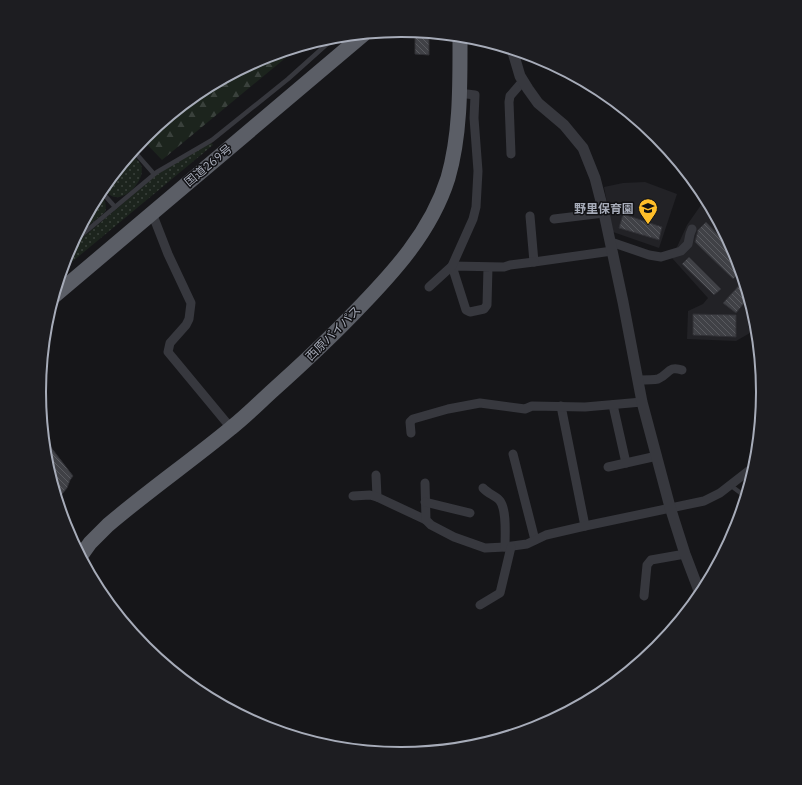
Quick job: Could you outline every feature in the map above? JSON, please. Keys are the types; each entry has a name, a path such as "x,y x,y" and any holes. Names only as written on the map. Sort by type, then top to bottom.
{"highway":[{"name":"国道269号","path":"61,291 357,40"},
{"name":"西原バイパス","path":"83,552 108,525 231,428 305,362 383,282 411,250 434,212 448,178 457,130 460,42"}],"street":[{"path":"514,56 523,81 538,103 564,125 583,148 595,178 612,246 642,402 670,507 698,588"},
{"path":"511,154 508,102 510,96 523,81"},
{"path":"428,287 452,266 473,219 476,207 478,171 474,118 475,95 459,93"},
{"path":"152,213 168,254 191,303 189,319 186,325 170,343 168,352 231,428"},
{"path":"554,219 604,213"},
{"path":"530,216 534,262"},
{"path":"452,266 504,267 612,246 661,257 681,250 688,244 692,229"},
{"path":"452,266 466,310 470,312 484,309 487,305 488,267"},
{"path":"638,380 659,378 670,370 676,368 682,370"},
{"path":"411,432 410,422 413,419 448,409 480,403 525,409 532,406 585,407 642,402"},
{"path":"613,405 626,463"},
{"path":"561,406 585,526"},
{"path":"513,454 535,540"},
{"path":"608,467 657,456"},
{"path":"353,496 370,495 377,497 426,520 431,525 454,537 486,548 508,547 527,544 546,536 585,526 704,501 720,493 748,471"},
{"path":"376,476 377,497"},
{"path":"425,483 426,520"},
{"path":"480,605 500,593 508,547 504,508 500,500 488,493 483,488"},
{"path":"425,502 470,513"},
{"path":"644,596 647,566 651,560 685,554"}],"lane":[{"path":"82,234 154,174 212,140 288,79 325,45"},
{"path":"137,155 154,174"},
{"path":"105,195 115,207"},
{"path":"730,484 742,494"}],"shaded area":[{"path":"645,182 677,194 659,248 613,232 604,187 623,183"},
{"path":"702,204 720,235 729,256 738,278 751,332 736,341 687,339 688,311 703,304 708,298 672,258 687,225"}],"green space":[{"path":"288,56 162,160 147,144 185,110 223,85 265,64"},
{"path":"211,142 213,145 70,264 80,240 160,172"},
{"path":"135,157 141,165 142,170 141,176 135,187 120,197 110,195 107,192"},
{"path":"103,198 106,205 105,212 86,228"}],"building":[{"path":"415,38 429,38 429,55 415,54"},
{"path":"623,214 662,227 659,240 619,228"},
{"path":"706,222 722,239 737,276 733,279 695,242 698,230"},
{"path":"689,257 721,289 714,295 682,264"},
{"path":"740,285 745,302 736,313 723,303"},
{"path":"693,314 736,315 736,337 693,335"},
{"path":"50,446 73,476 67,488 61,495 52,462"}],"place":[{"name":"野里保育園","path":"648,225"}]}
